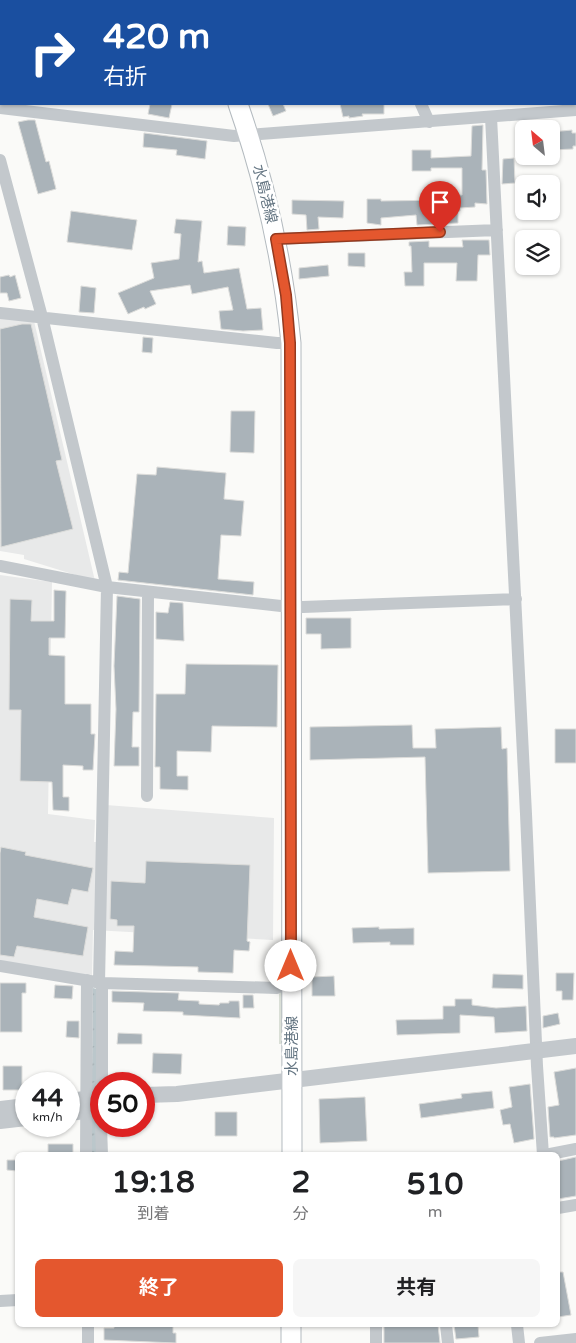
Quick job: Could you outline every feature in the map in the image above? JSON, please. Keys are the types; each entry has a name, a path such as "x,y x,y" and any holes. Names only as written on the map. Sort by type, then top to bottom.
{"main road":[{"name":"水島港線","path":"238,105 258,162 276,239 286,295 290,343 292,1152"},
{"path":"291,1327 291,1343"}],"street":[{"path":"421,105 429,122"},
{"path":"0,108 234,136 576,110"},
{"path":"490,117 516,599 536,1051 544,1152"},
{"path":"0,160 104,586 95,1072"},
{"path":"276,239 496,230"},
{"path":"0,313 290,343"},
{"path":"0,566 104,586 292,606 516,599"},
{"path":"146,796 148,592"},
{"path":"0,966 96,982 277,988 283,985 291,985"},
{"path":"95,1072 96,982"},
{"path":"155,1095 177,1094 292,1081 576,1046"},
{"path":"155,1099 177,1094"},
{"path":"0,1109 15,1107"},
{"path":"0,1121 15,1119"},
{"path":"87,1152 90,1131"},
{"path":"102,1137 102,1152"},
{"path":"560,1152 576,1149"},
{"path":"560,1208 576,1205"},
{"path":"0,1301 15,1300"},
{"path":"88,1327 88,1343"},
{"path":"376,1327 376,1343"},
{"path":"446,1327 448,1343"},
{"path":"517,1327 519,1343"},
{"path":"540,1343 576,1339"}],"shaded area":[{"path":"0,316 34,321 95,581 24,559 24,555 0,551"},
{"path":"0,575 52,582 48,814 95,820 94,842 105,842 106,805 274,818 273,940 93,930 92,978 0,962"},
{"path":"283,988 283,1044 279,1044 279,994"}],"water":[{"path":"93,988 97,989 96,1072 92,1072"},
{"path":"91,1137 96,1137 96,1152 91,1152"}],"building":[{"path":"150,105 172,105 169,118 148,114"},
{"path":"268,105 283,105 286,111 273,116"},
{"path":"340,105 384,105 384,114 362,114 363,116 343,117"},
{"path":"35,120 46,162 49,161 56,189 38,194 18,122"},
{"path":"483,125 482,170 486,170 487,204 475,203 475,207 460,208 460,211 458,211 458,223 417,225 416,215 381,218 381,225 367,223 367,199 381,199 381,201 447,200 447,195 462,195 462,168 431,168 431,171 412,171 412,150 431,150 431,158 471,156 472,126"},
{"path":"572,130 572,133 576,133 576,146 573,146 573,149 560,150 560,131"},
{"path":"144,133 207,141 205,159 176,155 177,150 143,147"},
{"path":"514,158 515,183 502,184 503,159"},
{"path":"292,200 344,201 343,218 318,217 319,229 307,230 306,215 292,214"},
{"path":"71,211 137,220 132,250 67,242"},
{"path":"176,219 202,221 198,262 202,261 204,273 239,268 247,309 261,308 263,330 221,329 219,311 233,310 228,287 192,294 190,285 150,291 156,304 128,314 118,293 154,278 151,263 179,259 181,234 174,233"},
{"path":"228,226 246,227 245,246 227,245"},
{"path":"462,240 489,240 490,255 478,255 477,281 456,281 457,263 424,263 424,286 405,286 404,272 412,272 411,246 409,246 409,242 429,241 429,247 463,247"},
{"path":"348,253 365,253 365,267 348,266"},
{"path":"328,265 329,276 299,279 299,268"},
{"path":"9,275 10,277 15,275 21,298 9,301 7,293 0,293 0,277"},
{"path":"81,286 96,288 94,313 79,312"},
{"path":"31,324 62,460 56,461 73,529 1,547 0,329"},
{"path":"143,337 153,338 152,353 142,352"},
{"path":"231,411 255,411 254,453 230,452"},
{"path":"157,467 226,473 224,499 244,501 241,536 221,535 218,579 254,582 253,595 118,580 119,572 128,573 137,474 156,475"},
{"path":"54,590 66,591 65,638 49,638 49,655 65,656 65,704 91,704 91,734 95,734 93,770 83,770 83,766 63,765 63,797 69,797 69,811 53,810 52,782 20,781 21,710 9,710 10,599 32,600 31,621 54,621"},
{"path":"117,596 140,599 139,712 133,712 132,747 139,747 139,766 114,766 116,709 114,666"},
{"path":"170,602 183,603 184,641 156,639 156,612 168,613"},
{"path":"306,618 351,618 351,648 321,649 321,634 306,634"},
{"path":"186,664 278,665 277,727 212,726 211,752 177,751 177,776 188,776 188,790 160,789 160,767 155,767 156,694 185,694"},
{"path":"412,725 413,748 436,748 435,729 501,727 502,749 507,748 510,871 428,873 425,757 310,760 310,727"},
{"path":"555,729 576,729 576,763 555,763"},
{"path":"1,847 26,852 25,855 93,868 88,892 72,889 68,905 37,899 34,917 88,927 83,956 17,946 14,957 0,955"},
{"path":"146,861 250,865 247,941 250,942 249,951 234,950 233,973 198,972 198,967 114,965 115,951 133,952 134,926 117,926 117,920 110,919 111,881 145,883"},
{"path":"379,927 379,929 414,928 414,945 390,945 390,942 353,943 352,928"},
{"path":"556,973 574,973 573,1000 562,1000 562,991 556,991"},
{"path":"493,974 523,975 523,989 492,988"},
{"path":"334,976 335,996 312,996 312,977"},
{"path":"0,983 26,983 26,993 22,993 22,1032 0,1032"},
{"path":"55,985 73,986 72,999 54,998"},
{"path":"112,991 179,993 178,1000 199,1001 199,1004 219,1005 220,1003 229,1003 229,1001 239,1001 240,1018 183,1015 183,1012 143,1011 144,1003 112,1002"},
{"path":"243,995 253,995 254,1008 243,1008"},
{"path":"455,999 472,999 472,1005 496,1008 526,1006 527,1031 495,1033 494,1017 460,1015 460,1033 397,1035 396,1020 443,1019 443,1006 455,1006"},
{"path":"558,1013 560,1024 543,1028 543,1016"},
{"path":"67,1021 79,1021 79,1038 66,1037"},
{"path":"118,1033 142,1034 142,1044 117,1044"},
{"path":"153,1053 182,1054 181,1074 152,1072"},
{"path":"3,1066 22,1066 22,1072 15,1072 15,1090 3,1090"},
{"path":"576,1068 576,1135 550,1137 548,1107 559,1105 554,1072"},
{"path":"530,1084 534,1139 514,1143 510,1124 503,1125 500,1110 512,1107 509,1087"},
{"path":"492,1091 494,1108 421,1118 419,1104 462,1098 461,1094"},
{"path":"365,1097 367,1141 320,1143 319,1099"},
{"path":"215,1112 237,1112 237,1136 215,1136"},
{"path":"48,1144 73,1144 73,1152 48,1152"},
{"path":"576,1157 576,1196 560,1199 560,1161"},
{"path":"7,1160 15,1160 15,1171 7,1170"},
{"path":"560,1272 563,1272 571,1315 560,1317"},
{"path":"173,1327 173,1333 176,1333 176,1343 104,1340 104,1328"},
{"path":"384,1327 438,1327 440,1343 384,1343"},
{"path":"454,1327 478,1327 479,1337 456,1339"}],"route":[{"path":"291,966 290,343 286,295 276,239 440,232"}]}
